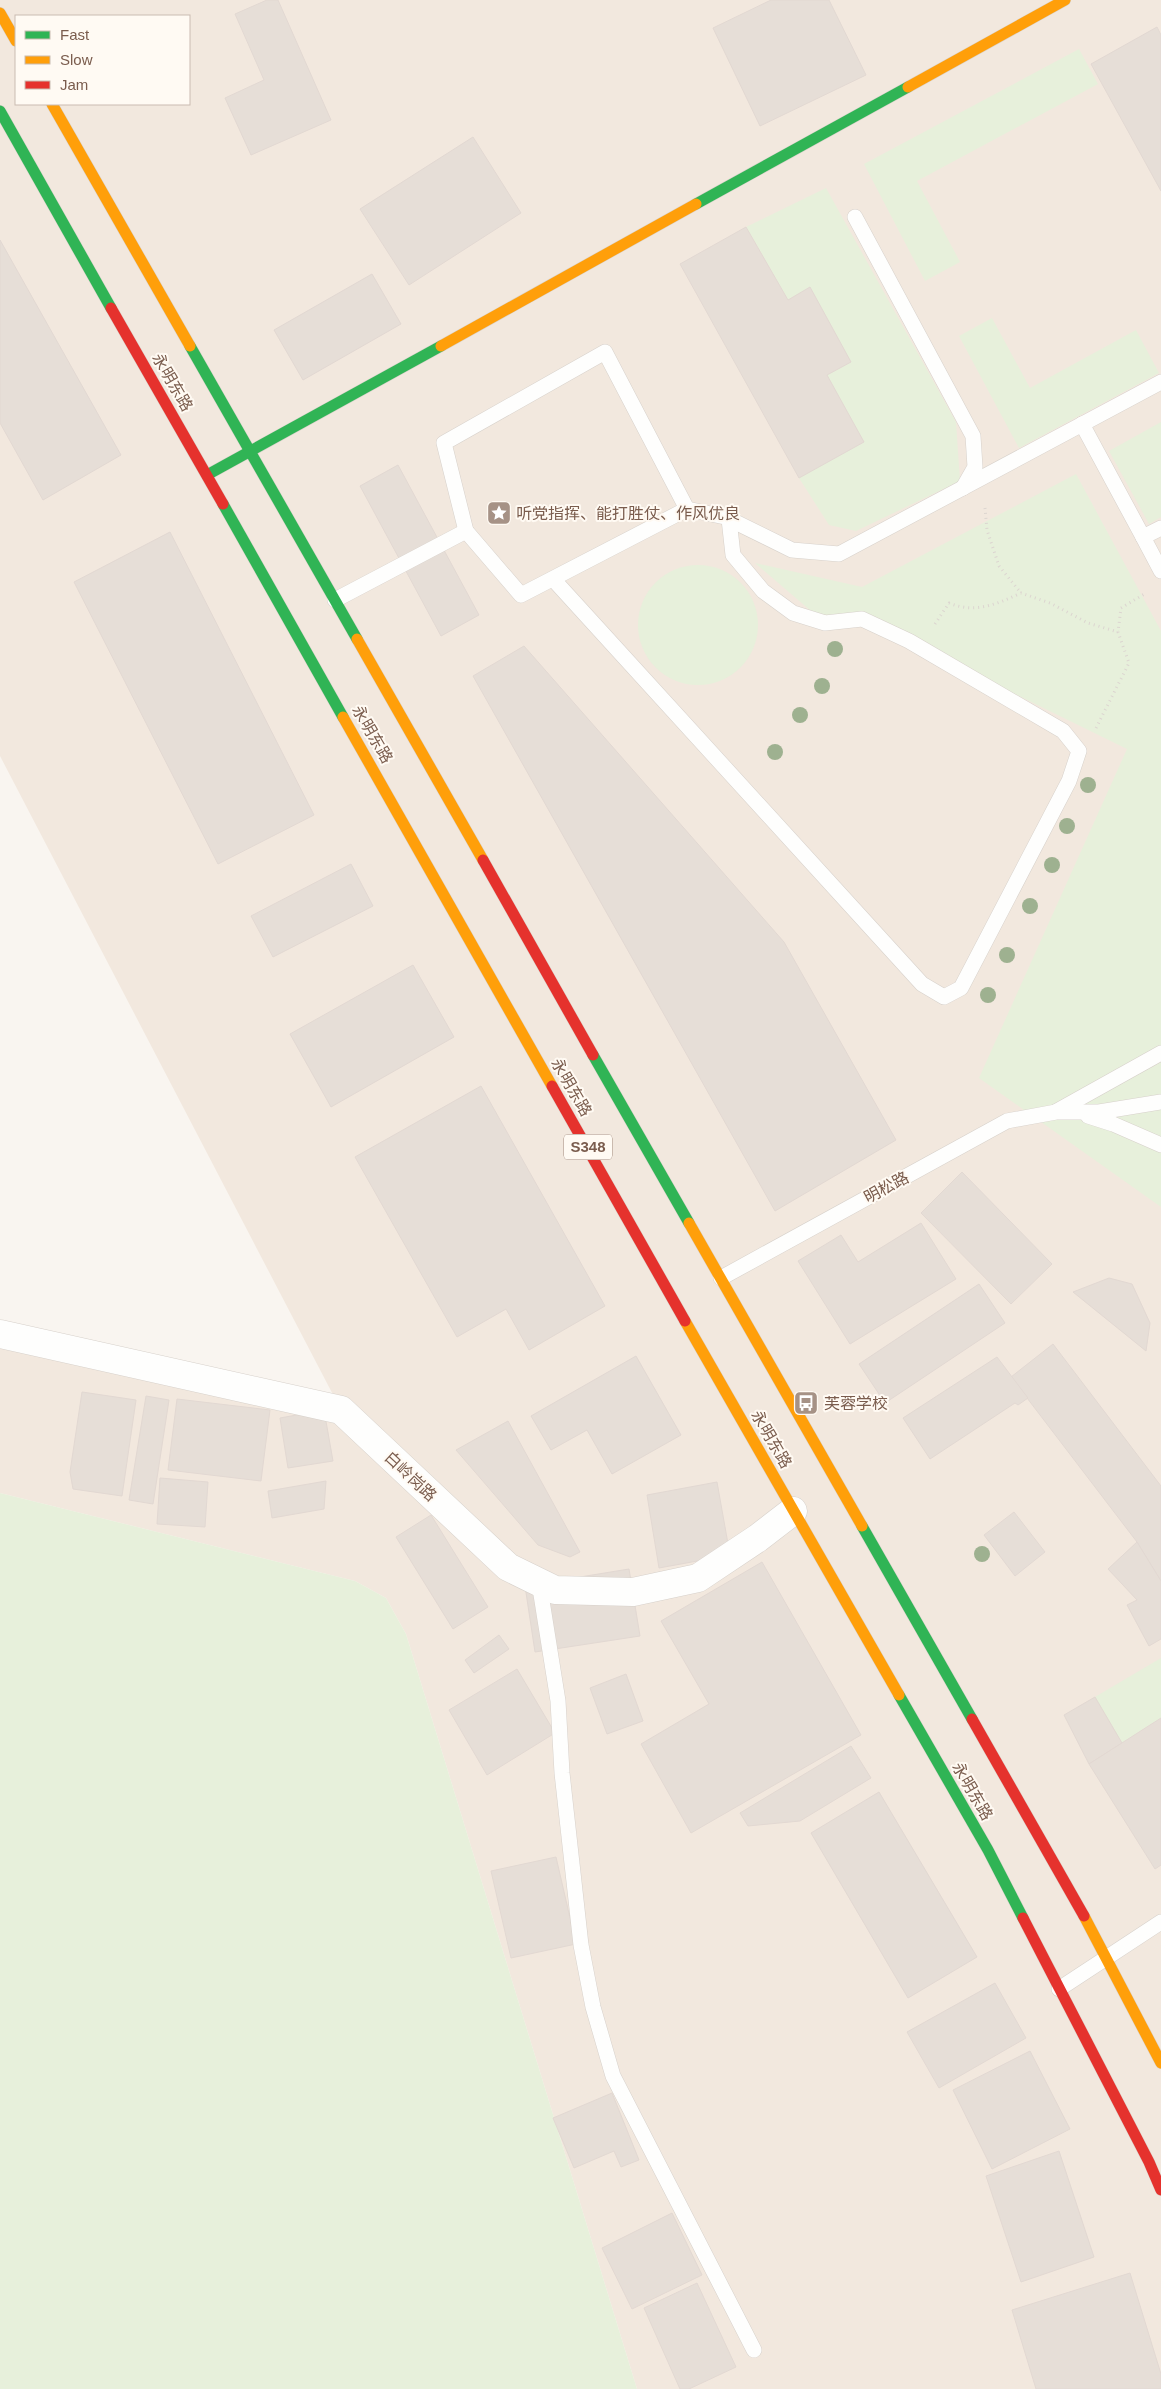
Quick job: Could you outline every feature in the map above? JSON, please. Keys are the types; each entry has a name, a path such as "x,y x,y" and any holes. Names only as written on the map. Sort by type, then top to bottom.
{"main road":[{"path":"206,475 1065,0"},
{"path":"0,13 15,39"},
{"name":"永明东路","path":"53,105 1107,1958 1161,2063"},
{"name":"永明东路","path":"0,111 793,1510 988,1850 1149,2162 1161,2190"}],"street":[{"name":"白岭岗路","path":"0,1334 341,1410 508,1567 555,1590 633,1592 698,1578 758,1538 793,1510"}],"lane":[{"path":"854,218 973,436 975,467 963,488"},
{"path":"687,509 605,352 444,443 466,531 521,595 687,509 730,518 792,550 839,554 1161,382"},
{"path":"1082,424 1161,571"},
{"path":"553,579 922,984 944,997 961,988 1070,781 1079,750 1063,731 926,652 862,619 825,623 793,613 763,591 733,555 730,518"},
{"path":"1143,537 1161,528"},
{"path":"335,600 466,531"},
{"name":"明松路","path":"1056,1112 1161,1053"},
{"name":"明松路","path":"721,1278 1007,1122 1056,1112 1099,1112 1161,1102"},
{"name":"明松路","path":"1073,1112 1113,1124 1161,1145"},
{"path":"539,1582 558,1701 562,1773 580,1935 593,2007 613,2076 754,2350"},
{"path":"1059,1989 1161,1922"},
{"path":"1149,2039 1161,2053"}],"path":[{"path":"982,478 988,530 999,566 1021,593 1050,603 1088,623 1118,632"},
{"path":"1079,750 1089,745 1103,711 1116,692 1129,663 1118,632 1121,608 1153,588"},
{"path":"926,652 936,623 949,603 962,608 992,606 1021,593"}],"shaded area":[{"path":"0,0 1161,0 1161,2389 637,2389 406,1634 386,1598 355,1581 0,1493 0,1334 341,1410 0,756"}],"green space":[{"path":"1079,49 1098,84 917,181 960,262 925,281 864,164"},
{"path":"826,188 956,422 960,481 856,531 829,525 799,478 827,375 851,362 810,288 788,300 746,227"},
{"path":"992,318 1030,388 1136,330 1159,373 1019,448 959,336"},
{"path":"1161,422 1161,517 1149,524 1109,451"},
{"path":"1076,474 1161,631 1161,1207 979,1078 1127,749 862,619 825,623 755,563 862,587"},
{"path":"698,565 721,569 741,582 754,602 758,625 754,648 741,668 721,681 698,685 675,681 655,668 642,648 638,625 642,602 655,582 675,569"},
{"path":"0,1493 355,1581 386,1598 406,1634 637,2389 0,2389"},
{"path":"1161,1658 1161,1718 1122,1743 1095,1697"}],"building":[{"path":"267,0 278,0 331,120 251,155 225,98 264,80 235,14"},
{"path":"771,0 829,0 866,75 760,126 713,28"},
{"path":"1157,27 1161,35 1161,191 1091,64"},
{"path":"473,137 521,213 409,285 360,209"},
{"path":"746,227 788,300 810,287 851,362 827,375 864,442 799,478 680,264"},
{"path":"0,240 121,455 43,500 0,423"},
{"path":"372,274 401,324 303,380 274,330"},
{"path":"398,465 479,615 441,636 360,486"},
{"path":"170,532 314,815 218,864 74,582"},
{"path":"524,646 784,942 896,1140 775,1211 473,676"},
{"path":"351,864 373,906 273,957 251,916"},
{"path":"413,965 454,1037 331,1107 290,1034"},
{"path":"481,1086 605,1306 529,1350 506,1309 457,1337 355,1157"},
{"path":"962,1172 1052,1264 1011,1304 921,1213"},
{"path":"921,1223 956,1279 850,1344 798,1261 841,1235 858,1262"},
{"path":"1109,1278 1132,1284 1150,1323 1146,1351 1073,1292"},
{"path":"979,1284 1005,1323 885,1403 859,1364"},
{"path":"1053,1344 1161,1486 1161,1581 1137,1542 1011,1377"},
{"path":"636,1356 681,1435 612,1474 587,1430 551,1450 531,1416"},
{"path":"997,1357 1028,1398 1018,1405 1015,1403 930,1459 903,1418"},
{"path":"82,1392 136,1400 122,1496 73,1489 70,1472"},
{"path":"146,1396 169,1400 153,1504 129,1500"},
{"path":"177,1399 270,1410 261,1481 168,1470"},
{"path":"324,1410 333,1461 288,1468 280,1418"},
{"path":"508,1421 580,1552 570,1557 538,1545 456,1450"},
{"path":"160,1478 208,1482 205,1527 157,1524"},
{"path":"326,1481 324,1509 272,1518 268,1491"},
{"path":"717,1482 730,1555 659,1568 647,1495"},
{"path":"1014,1512 1045,1552 1015,1576 984,1535"},
{"path":"431,1515 488,1607 453,1629 396,1537"},
{"path":"1137,1542 1161,1581 1161,1639 1149,1646 1127,1605 1137,1600 1108,1569"},
{"path":"762,1562 861,1735 691,1833 641,1744 709,1704 661,1621"},
{"path":"629,1569 640,1636 535,1652 525,1586"},
{"path":"499,1635 509,1649 474,1673 465,1660"},
{"path":"517,1669 555,1733 487,1775 449,1710"},
{"path":"626,1674 643,1721 607,1734 590,1688"},
{"path":"1095,1697 1122,1743 1089,1764 1064,1715"},
{"path":"1161,1718 1161,1865 1155,1869 1089,1764"},
{"path":"851,1746 871,1778 800,1821 748,1826 740,1813"},
{"path":"879,1792 977,1957 908,1998 811,1833"},
{"path":"556,1857 576,1944 511,1958 491,1871"},
{"path":"995,1983 1026,2038 939,2088 907,2032"},
{"path":"1030,2051 1070,2129 992,2169 953,2090"},
{"path":"612,2093 639,2160 621,2167 614,2151 574,2168 553,2118"},
{"path":"1059,2151 1094,2257 1021,2282 986,2176"},
{"path":"672,2213 702,2275 632,2309 602,2248"},
{"path":"1130,2273 1161,2374 1161,2389 1036,2389 1012,2310"},
{"path":"697,2283 736,2367 689,2389 680,2389 644,2308"}],"traffic: fast":[{"path":"696,204 908,87"},
{"path":"0,111 111,308"},
{"path":"190,346 357,639"},
{"path":"207,475 441,346"},
{"path":"223,504 343,717"},
{"path":"593,1055 689,1223"},
{"path":"862,1526 972,1719"},
{"path":"899,1695 988,1850 1023,1918"}],"traffic: slow":[{"path":"908,87 1065,0"},
{"path":"0,13 15,39"},
{"path":"53,105 190,346"},
{"path":"441,346 696,204"},
{"path":"357,639 483,860"},
{"path":"343,717 552,1086"},
{"path":"689,1223 862,1526"},
{"path":"685,1321 899,1695"},
{"path":"1084,1916 1161,2063"}],"traffic: jam":[{"path":"111,308 223,504"},
{"path":"483,860 593,1055"},
{"path":"552,1086 685,1321"},
{"path":"972,1719 1084,1916"},
{"path":"1023,1918 1149,2162 1161,2190"}],"place":[{"name":"听党指挥、能打胜仗、作风优良","path":"499,513"},
{"name":"芙蓉学校","path":"806,1403"}]}
